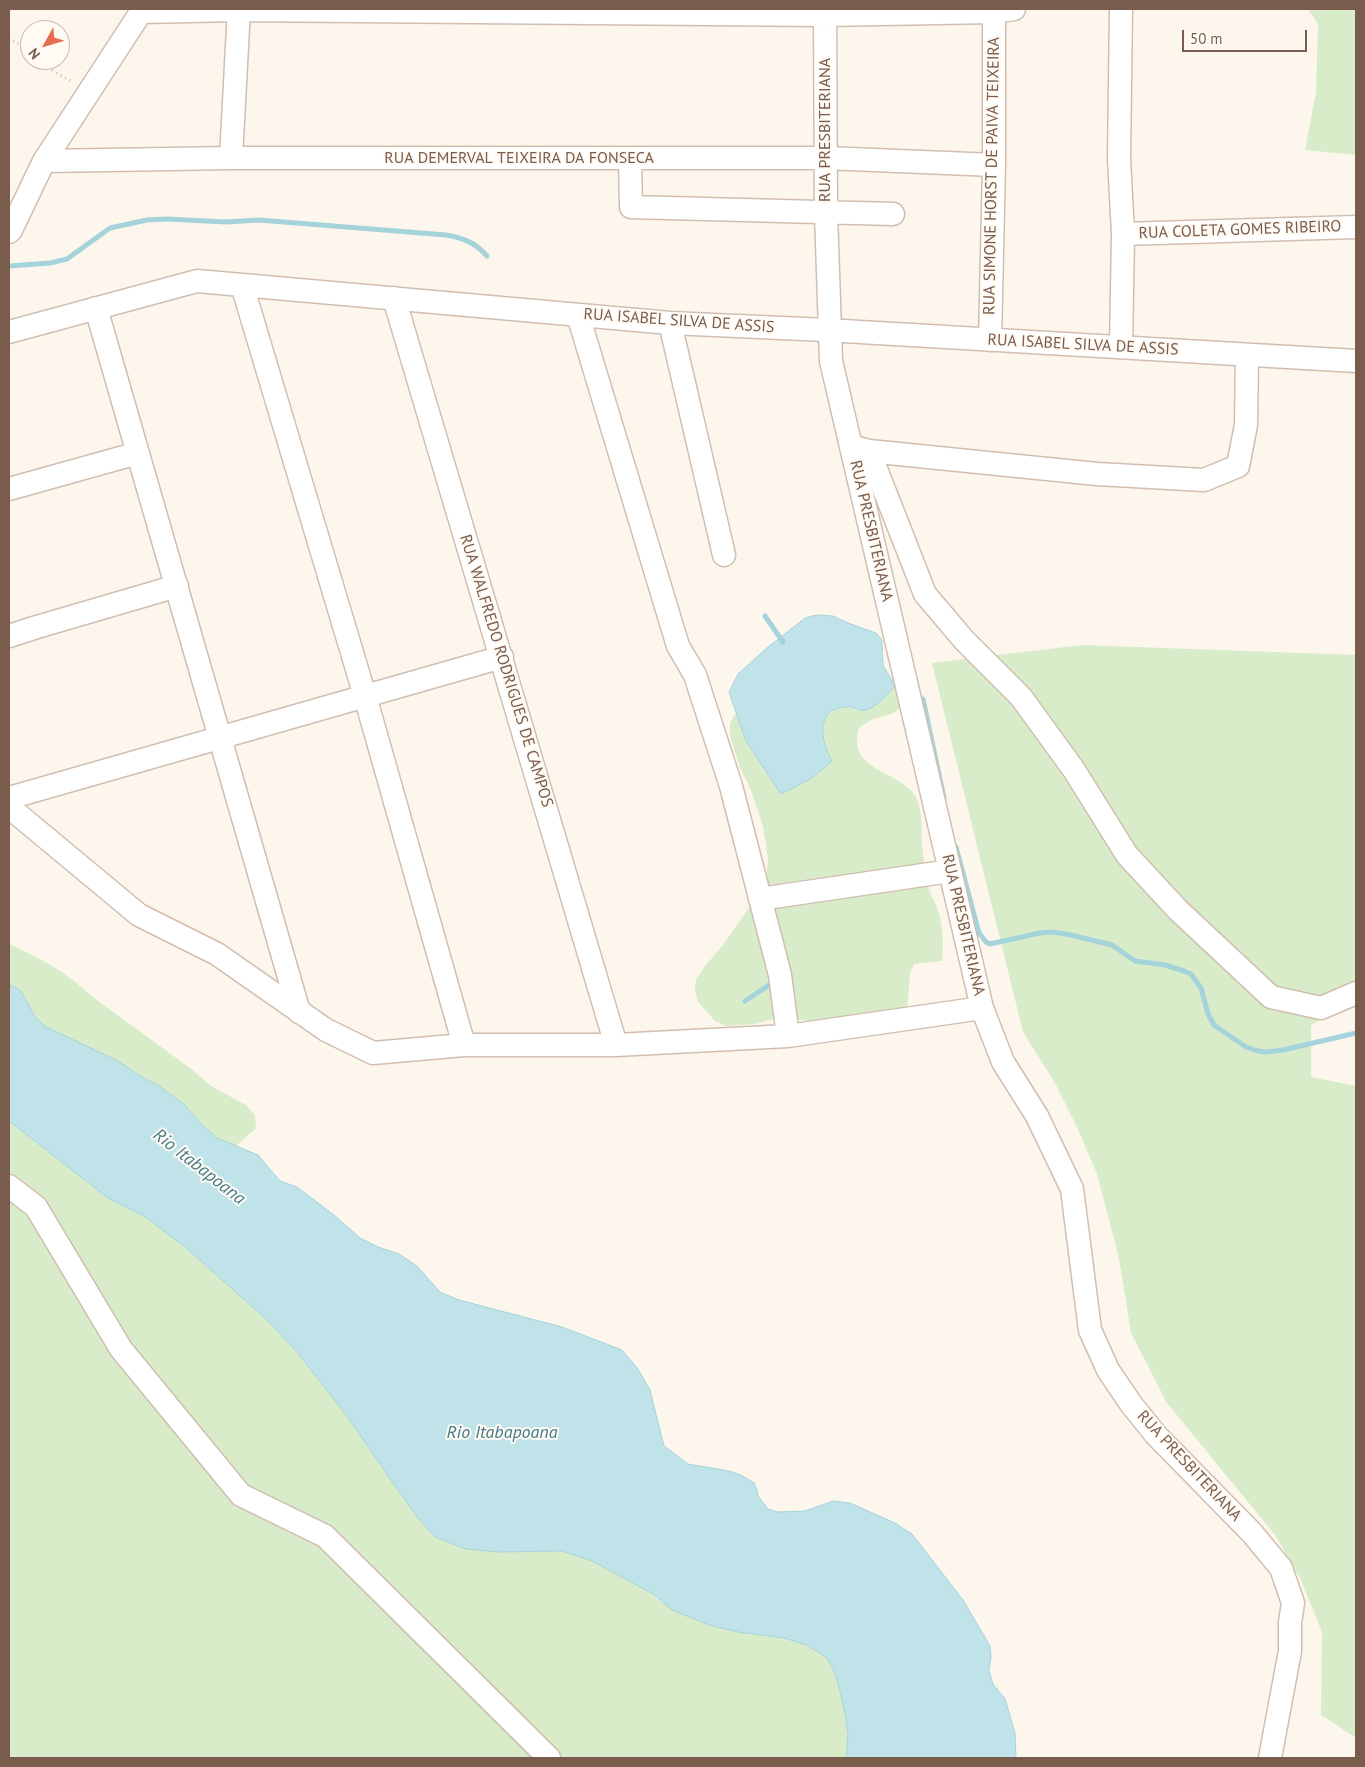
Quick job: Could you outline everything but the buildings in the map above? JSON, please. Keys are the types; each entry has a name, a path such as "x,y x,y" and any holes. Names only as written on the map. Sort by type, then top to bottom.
{"street":[{"path":"231,158 239,9"},
{"path":"9,232 44,162 141,12 239,9 825,12 1004,10"},
{"path":"1121,9 1119,158 1123,234 1121,347"},
{"name":"RUA SIMONE HORST DE PAIVA TEIXEIRA","path":"990,340 994,165 1004,10"},
{"name":"RUA PRESBITERIANA","path":"825,12 826,213 831,361 860,449 950,871 982,1008 1002,1062 1036,1116 1072,1189 1090,1330 1108,1370 1131,1404 1156,1435 1252,1533 1281,1568 1293,1603 1290,1622 1290,1651 1270,1758"},
{"name":"RUA DEMERVAL TEIXEIRA DA FONSECA","path":"44,162 231,158 826,158 994,165"},
{"path":"630,158 631,207 893,214"},
{"name":"RUA COLETA GOMES RIBEIRO","path":"1123,234 1356,227"},
{"name":"RUA ISABEL SILVA DE ASSIS","path":"9,332 197,281 670,323 830,330 1356,361"},
{"path":"242,285 366,696 464,1045"},
{"name":"RUA WALFREDO RODRIGUES DE CAMPOS","path":"394,298 616,1045"},
{"path":"96,308 298,1012"},
{"path":"578,315 678,646 695,675 731,786 780,975 788,1036"},
{"path":"670,323 724,555"},
{"path":"860,449 1097,474 1204,480 1238,466 1246,424 1247,355"},
{"path":"860,449 925,594 964,640 1021,696 1074,770 1127,855 1178,910 1271,997 1321,1008 1356,993"},
{"path":"9,488 138,453"},
{"path":"9,636 177,586"},
{"path":"9,798 502,657"},
{"path":"15,812 139,915 217,954 326,1030 373,1053 464,1045 616,1045 788,1036 982,1008"},
{"path":"760,899 950,871"},
{"path":"9,1186 36,1207 121,1349 241,1495 325,1536 548,1758"}],"path":[{"path":"9,38 20,45"},
{"path":"52,70 90,90"}],"green space":[{"path":"1308,9 1356,9 1356,155 1305,150 1316,92 1318,24"},
{"path":"1082,645 1356,655 1356,993 1311,1026 1311,1077 1356,1086 1356,1738 1321,1715 1322,1632 1300,1578 1275,1535 1167,1403 1131,1333 1119,1258 1097,1174 1077,1127 1055,1083 1023,1032 932,663"},
{"path":"895,686 905,698 903,704 896,711 873,719 859,728 857,742 860,753 866,761 905,786 917,799 921,817 922,848 927,884 942,926 942,961 914,964 910,973 907,1012 868,1025 776,1018 755,1024 726,1026 715,1021 698,1002 695,989 696,979 723,945 766,883 768,858 763,826 751,790 740,768 730,736 730,723 736,713 746,741 827,752 822,729 830,713 840,708 858,710 883,699"},
{"path":"9,944 62,972 90,995 190,1068 211,1086 246,1105 255,1115 256,1128 236,1146 217,1138 200,1123 185,1105 159,1086 46,1027 34,1017 21,991 9,984"},
{"path":"9,1121 108,1198 144,1216 185,1247 266,1319 297,1352 347,1416 418,1518 435,1537 467,1549 497,1552 562,1551 592,1561 653,1594 658,1600 709,1625 738,1632 784,1638 807,1645 827,1658 836,1675 848,1734 846,1758 9,1758"}],"water":[{"path":"817,615 833,616 876,633 882,640 883,665 895,686 880,702 869,709 863,710 846,707 836,709 829,714 825,720 823,736 832,761 812,778 781,794 746,741 729,692 738,674 768,647 805,618"},
{"name":"Rio Itabapoana","path":"9,984 21,991 35,1017 46,1027 116,1060 159,1086 185,1105 200,1123 217,1138 258,1155 280,1181 297,1187 334,1215 360,1238 399,1254 417,1266 440,1292 459,1300 562,1327 622,1350 638,1369 650,1390 664,1446 688,1464 741,1475 754,1483 758,1496 768,1509 778,1512 805,1511 833,1501 850,1503 895,1523 912,1534 963,1600 990,1646 989,1671 993,1684 1005,1699 1015,1733 1016,1758 846,1758 848,1734 836,1675 827,1658 807,1645 784,1638 738,1632 709,1625 672,1610 653,1594 592,1561 562,1551 497,1552 466,1549 435,1537 418,1518 347,1416 297,1352 266,1319 185,1247 144,1216 108,1198 9,1121"}],"waterway":[{"path":"9,266 50,263 67,259 110,228 147,220 167,219 226,222 259,220 446,235 468,241 487,256"},
{"path":"765,616 783,642"},
{"path":"923,699 944,798"},
{"path":"956,847 979,933 990,944 1052,932 1112,945 1135,961 1165,965 1184,971 1191,974 1201,988 1208,1014 1214,1025 1246,1047 1258,1051 1283,1050 1356,1033"},
{"path":"745,1001 772,983"}]}
